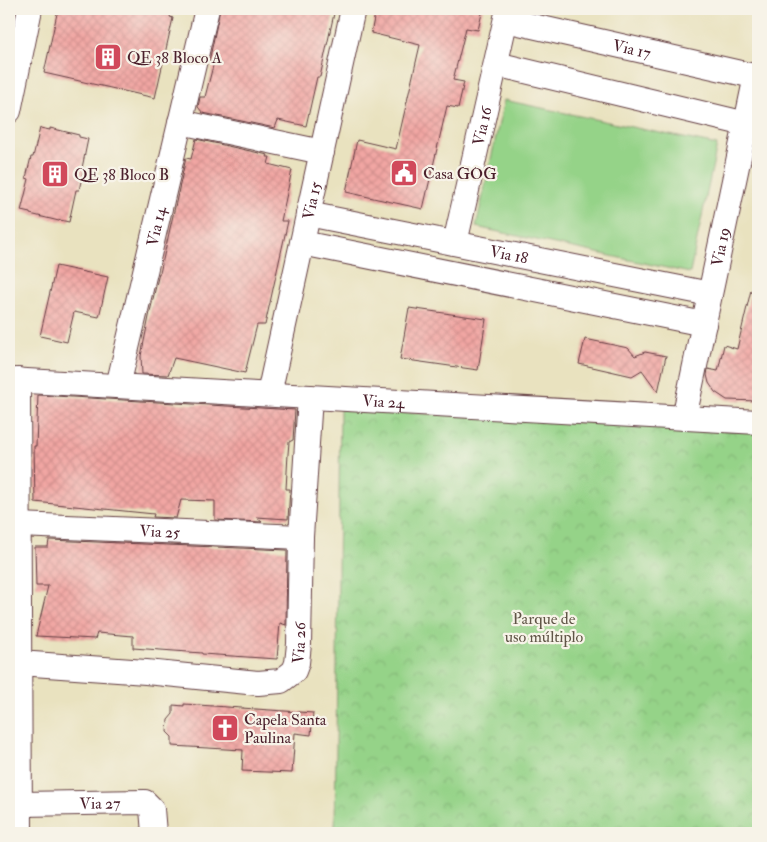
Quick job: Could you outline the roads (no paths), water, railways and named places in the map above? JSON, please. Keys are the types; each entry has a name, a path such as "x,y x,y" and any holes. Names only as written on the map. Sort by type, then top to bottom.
{"street":[{"path":"9,111 30,9"},
{"name":"Via 14","path":"118,386 206,9"},
{"name":"Via 15","path":"269,394 353,9"},
{"name":"Via 16","path":"455,243 507,14"},
{"name":"Via 17","path":"507,14 757,76"},
{"path":"496,64 746,124"},
{"name":"Via 19","path":"684,418 757,76"},
{"path":"180,122 322,152"},
{"name":"Via 18","path":"308,214 710,294"},
{"name":"Via 18","path":"302,243 704,324"},
{"path":"13,380 19,525 20,833"},
{"name":"Via 24","path":"13,380 758,422"},
{"name":"Via 26","path":"19,662 258,683 281,681 294,671 299,644 301,537 310,397"},
{"name":"Via 25","path":"19,525 301,537"},
{"name":"Via 27","path":"20,804 145,802 152,809 154,833"}],"place":[{"name":"QE 38 Bloco A","path":"108,57"},
{"name":"Casa GOG","path":"404,173"},
{"name":"QE 38 Bloco B","path":"55,174"},
{"name":"Capela Santa Paulina","path":"225,728"}],"park label":[{"name":"Parque de uso múltiplo","path":"544,627"}]}
